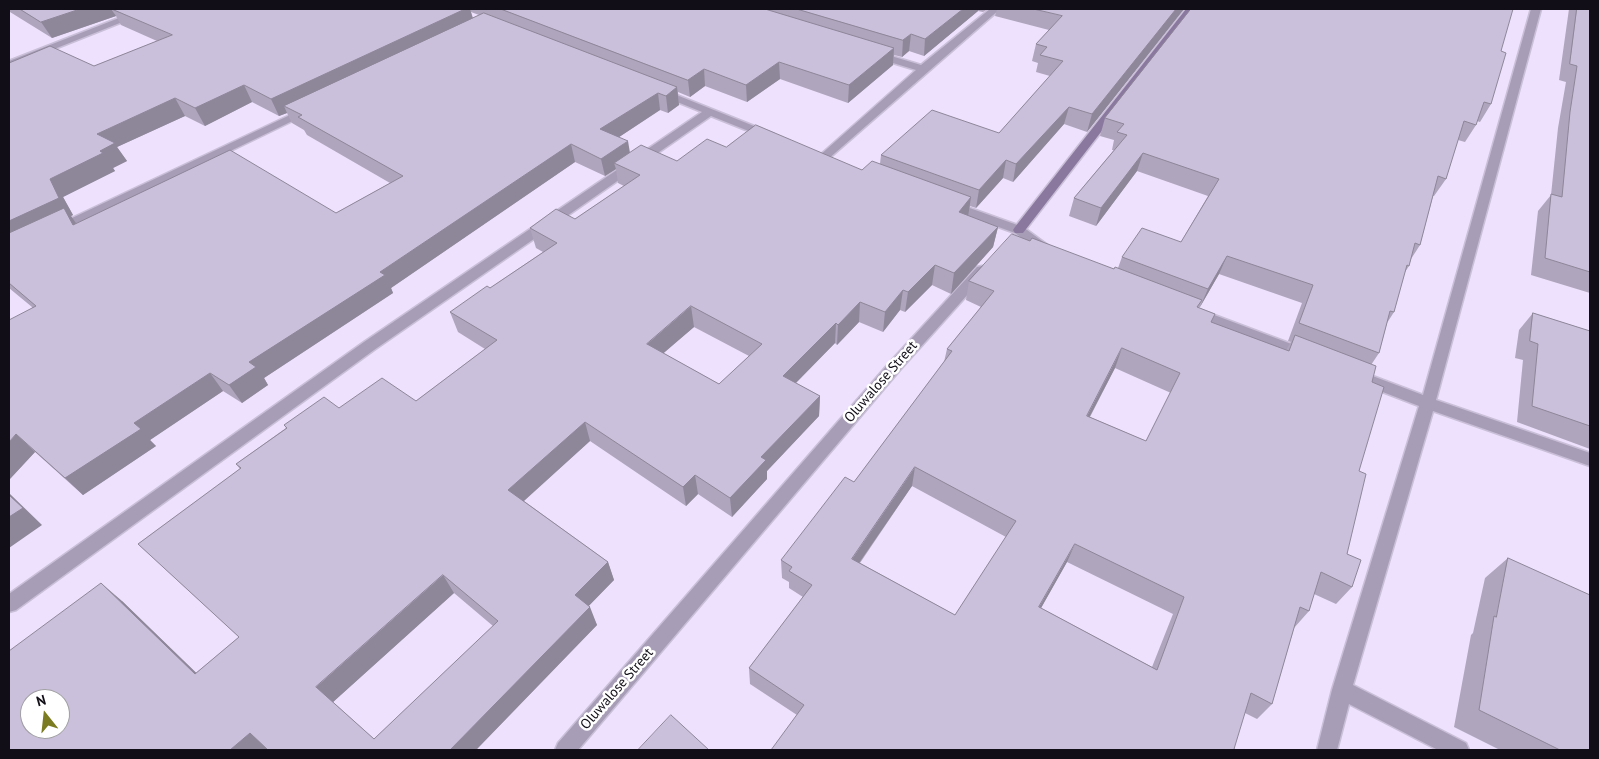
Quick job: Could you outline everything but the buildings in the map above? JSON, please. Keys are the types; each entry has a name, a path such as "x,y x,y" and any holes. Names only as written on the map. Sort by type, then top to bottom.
{"street":[{"path":"9,64 150,9"},
{"path":"808,152 828,160 923,69 995,9"},
{"path":"1006,244 1019,230 1191,9"},
{"path":"1327,750 1342,690 1428,403 1536,9"},
{"path":"868,52 923,69"},
{"path":"9,55 19,60"},
{"path":"649,86 782,141"},
{"path":"44,236 319,104"},
{"path":"9,604 377,340 711,111"},
{"path":"935,199 1019,230 1058,258"},
{"name":"Oluwalose Street","path":"565,750 895,366 993,259"},
{"path":"1178,306 1317,360"},
{"path":"1345,371 1428,403 1590,460"},
{"path":"1342,690 1459,750"}]}
